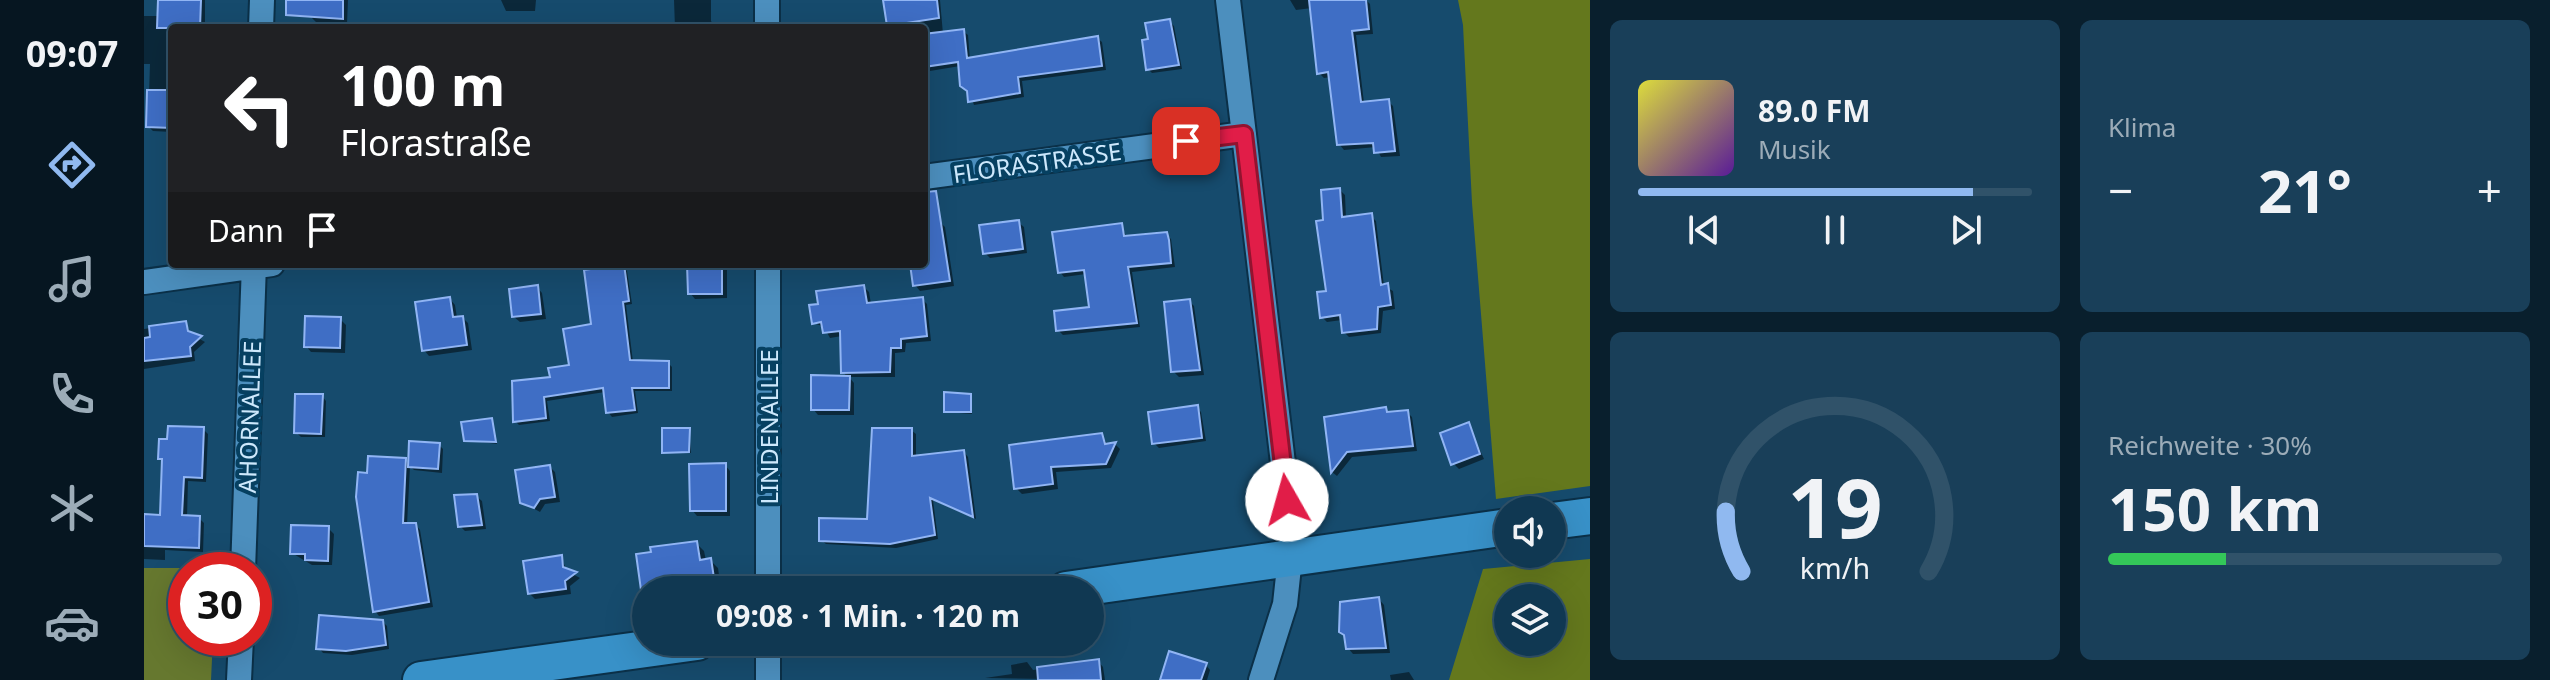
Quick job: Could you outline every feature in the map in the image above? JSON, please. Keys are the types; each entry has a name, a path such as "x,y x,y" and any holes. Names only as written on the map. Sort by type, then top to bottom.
{"main road":[{"path":"1566,519 1590,516"},
{"path":"1104,585 1494,529"},
{"path":"421,680 632,651"}],"street":[{"path":"261,24 262,0"},
{"path":"767,0 767,24"},
{"path":"1228,0 1291,558 1285,604 1261,680"},
{"name":"FLORASTRASSE","path":"928,176 1244,134"},
{"path":"144,282 240,268"},
{"name":"AHORNALLEE","path":"244,552 260,268"},
{"name":"LINDENALLEE","path":"768,268 768,576"},
{"path":"239,680 240,656"},
{"path":"768,656 768,680"}],"green space":[{"path":"1458,0 1590,0 1590,486 1496,496 1472,203 1463,25"},
{"path":"1590,559 1590,680 1449,680 1483,569 1566,568 1566,561"},
{"path":"144,568 168,568 168,656 212,656 211,680 144,680"}],"building":[{"path":"158,0 201,0 200,24 168,24 168,28 157,28"},
{"path":"286,0 343,0 343,19 286,15"},
{"path":"883,0 937,0 939,18 887,24"},
{"path":"1309,0 1366,0 1369,29 1352,31 1361,102 1389,99 1395,151 1374,153 1373,143 1337,145 1328,72 1317,74"},
{"path":"1170,19 1179,65 1146,70 1142,40 1148,39 1145,23"},
{"path":"964,29 967,58 1098,36 1102,66 1018,77 1020,93 968,102 967,91 960,86 958,62 928,66 928,34"},
{"path":"147,90 168,90 168,128 146,127"},
{"path":"1340,188 1342,217 1372,213 1381,285 1388,283 1391,305 1378,307 1377,329 1342,333 1340,315 1320,318 1317,292 1326,291 1316,221 1323,220 1321,190"},
{"path":"936,191 950,281 913,286 911,268 928,268 928,192"},
{"path":"1019,220 1023,249 983,254 979,225"},
{"path":"1122,223 1124,236 1167,232 1169,240 1171,263 1128,267 1137,323 1056,331 1054,311 1089,307 1084,270 1058,273 1052,232"},
{"path":"625,268 629,301 623,302 630,360 669,361 669,388 632,388 635,410 606,413 603,388 544,397 546,418 513,422 512,381 550,377 548,368 569,365 563,329 591,324 584,270"},
{"path":"687,268 722,268 722,294 688,294"},
{"path":"538,285 541,314 512,317 509,289"},
{"path":"864,285 867,303 923,297 927,336 901,339 901,348 891,348 890,372 841,373 840,331 823,333 821,322 812,324 809,305 818,304 816,291"},
{"path":"450,297 453,317 463,316 467,345 422,351 415,302"},
{"path":"1190,299 1200,370 1171,372 1164,302"},
{"path":"305,316 341,317 340,348 304,347"},
{"path":"186,321 188,331 202,336 190,347 191,356 144,361 144,338 150,337 149,326"},
{"path":"811,375 850,376 849,410 811,410"},
{"path":"944,392 971,394 971,412 944,412"},
{"path":"295,394 323,394 321,434 294,433"},
{"path":"1198,405 1202,438 1152,444 1148,412"},
{"path":"1386,407 1387,412 1408,410 1413,446 1347,452 1331,473 1324,417"},
{"path":"492,418 496,442 464,441 461,422"},
{"path":"1469,422 1480,454 1451,465 1440,433"},
{"path":"168,426 204,427 202,478 184,477 182,515 200,516 199,548 144,546 144,514 160,515 162,459 158,459 159,439 167,439"},
{"path":"662,428 690,428 689,452 662,453"},
{"path":"872,428 912,428 912,456 964,450 973,517 930,498 935,535 890,544 819,541 819,518 867,519"},
{"path":"1102,433 1105,444 1116,442 1106,464 1051,467 1053,484 1014,489 1009,445"},
{"path":"409,441 440,443 438,469 408,467"},
{"path":"368,456 406,458 403,523 416,523 429,602 373,612 356,497 358,472 367,473"},
{"path":"726,463 726,511 690,511 689,464"},
{"path":"550,465 555,497 540,499 534,508 520,503 515,470"},
{"path":"477,494 482,525 458,527 454,495"},
{"path":"291,525 329,526 328,561 305,560 305,554 290,554"},
{"path":"697,541 700,560 711,558 714,576 639,576 636,554 651,552 650,547"},
{"path":"562,555 563,567 577,572 565,581 566,589 528,594 523,561"},
{"path":"1379,597 1386,648 1346,649 1344,635 1339,632 1340,602"},
{"path":"319,615 383,620 386,645 346,651 316,649"},
{"path":"1169,651 1207,663 1201,680 1160,680"},
{"path":"1099,659 1101,680 1038,680 1037,667"}],"route":[{"path":"1186,141 1244,134 1287,500"}]}
